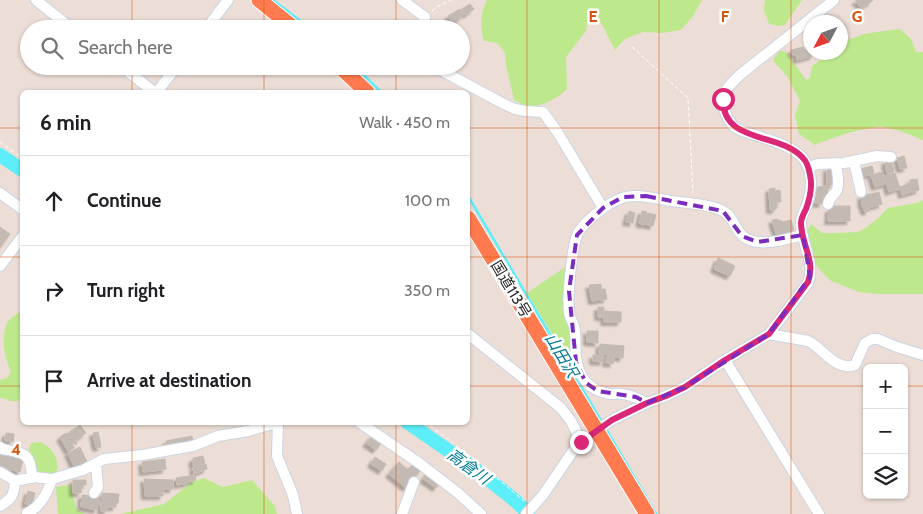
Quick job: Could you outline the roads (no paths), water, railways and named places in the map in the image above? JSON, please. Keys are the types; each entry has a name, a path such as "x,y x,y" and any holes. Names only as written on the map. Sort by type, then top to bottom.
{"highway":[{"path":"259,0 284,20"},
{"path":"349,75 365,90"},
{"name":"国道113号","path":"470,221 647,514"}],"street":[{"path":"36,0 61,20"},
{"path":"213,20 228,0"},
{"path":"402,0 425,17 424,20"},
{"path":"529,511 543,495 581,442 612,420 685,387 769,334 808,282 811,268 804,245 801,223 811,188 808,167 804,159 790,148 734,127 726,115 723,99 730,84 741,74 834,0"},
{"path":"132,75 152,90"},
{"path":"157,90 169,75"},
{"path":"450,75 515,109 543,112 558,133 603,208"},
{"path":"808,167 818,164 854,162 877,156 891,157"},
{"path":"854,162 861,192"},
{"path":"828,204 829,198 837,189 836,164"},
{"path":"0,193 20,208"},
{"path":"647,403 636,397 621,393 605,393 592,387 586,383 576,362 576,340 569,312 569,291 573,251 581,228 603,208 623,197 646,196 712,207 723,211 729,216 742,236 758,242 769,243 803,235"},
{"path":"0,266 20,240"},
{"path":"769,334 808,341 844,367 855,365 866,343 872,339 878,339 923,355"},
{"path":"470,336 561,408 571,421 581,442"},
{"path":"725,360 819,514"},
{"path":"0,472 15,481 32,478 52,479 83,470 104,459 142,455 193,446 218,436 271,425"},
{"path":"279,425 277,456 293,495 297,514"},
{"path":"363,425 419,463 458,493 480,514"},
{"path":"0,447 20,452 28,457 32,467 32,478"},
{"path":"94,493 98,487 96,463"},
{"path":"27,513 40,503 48,491 52,479"},
{"path":"0,506 9,500 15,491 15,481"},
{"path":"402,514 414,482"}],"waterway":[{"name":"山田沢","path":"273,0 299,20"},
{"name":"山田沢","path":"363,75 379,90"},
{"name":"高倉川","path":"0,155 20,169"},
{"name":"山田沢","path":"470,199 603,424"},
{"name":"高倉川","path":"411,425 481,473 518,503 528,514"},
{"name":"山田沢","path":"606,429 656,514"}]}
